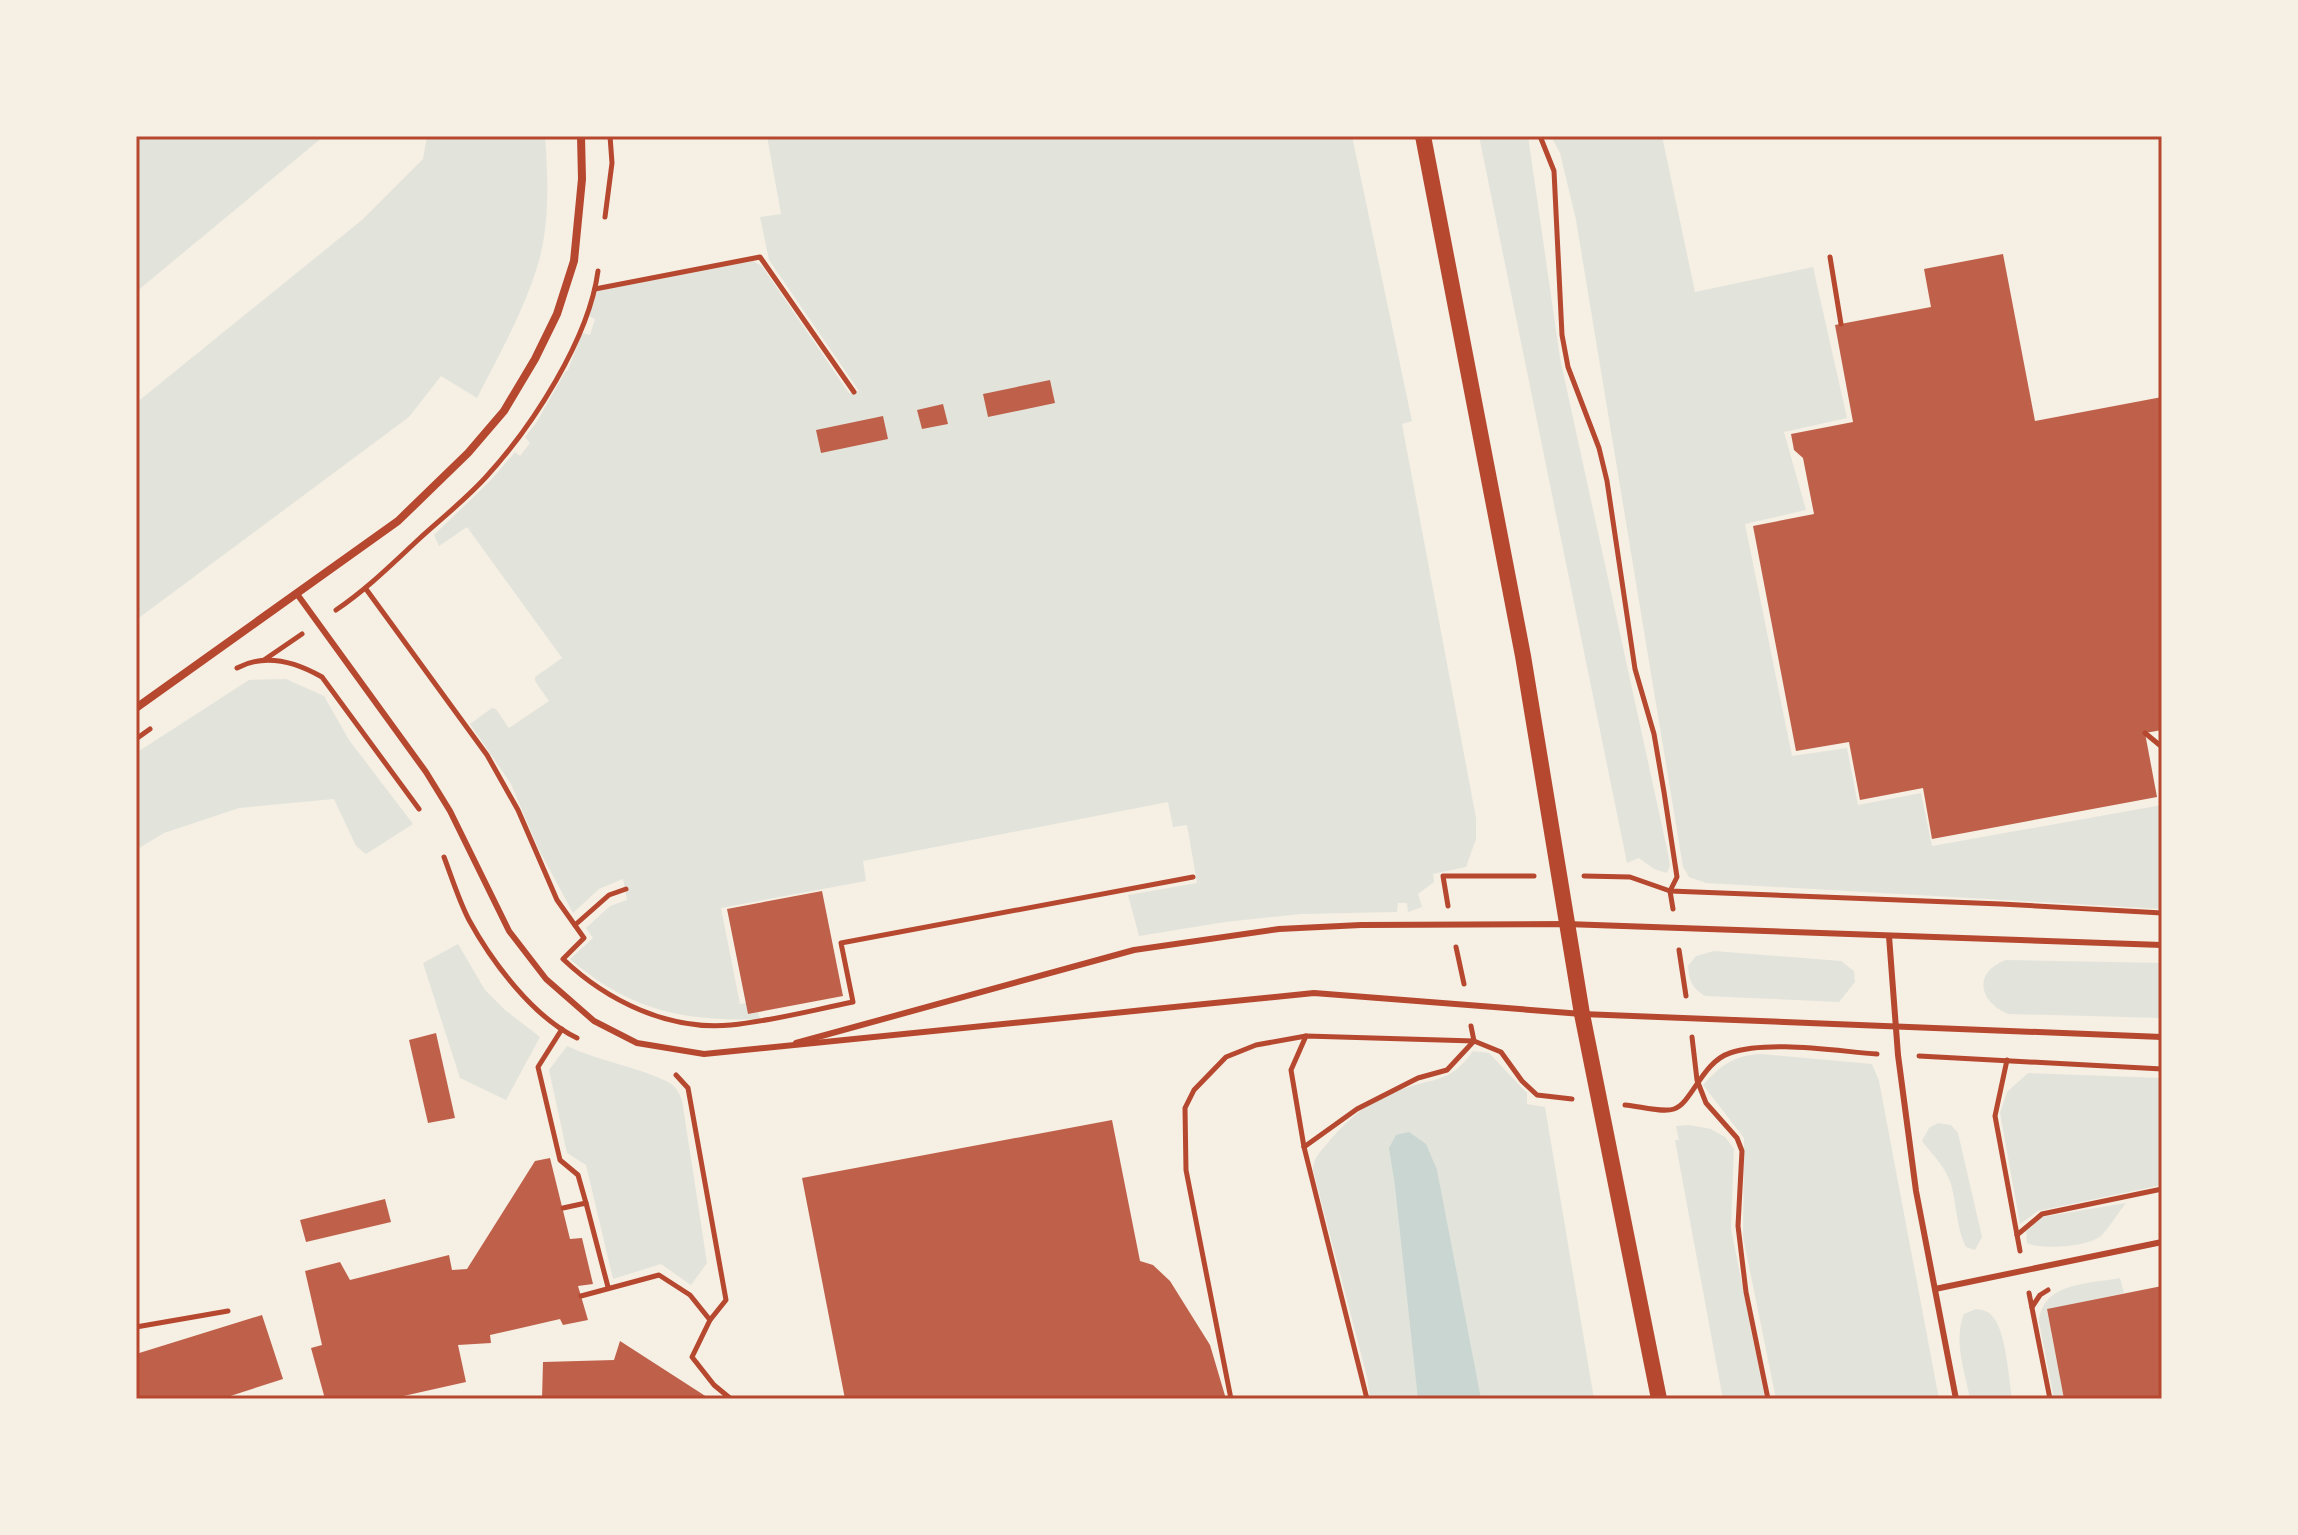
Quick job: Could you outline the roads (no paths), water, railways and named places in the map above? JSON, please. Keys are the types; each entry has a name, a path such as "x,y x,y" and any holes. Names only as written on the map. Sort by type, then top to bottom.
{"main road":[{"path":"1423,136 1520,641 1582,1014 1659,1399"}],"street":[{"path":"136,708 398,521 468,453 504,411 557,314 574,261 582,179 581,136"}],"lane":[{"path":"297,594 426,772 450,811 509,931 546,979 594,1021 637,1043 704,1054 1314,993 1582,1014 2162,1037"},
{"path":"781,1047 1134,950 1279,929 1361,925 1566,924 2162,945"},
{"path":"1889,936 1898,1055 1916,1191 1956,1399"},
{"path":"1935,1289 2162,1242"}]}
